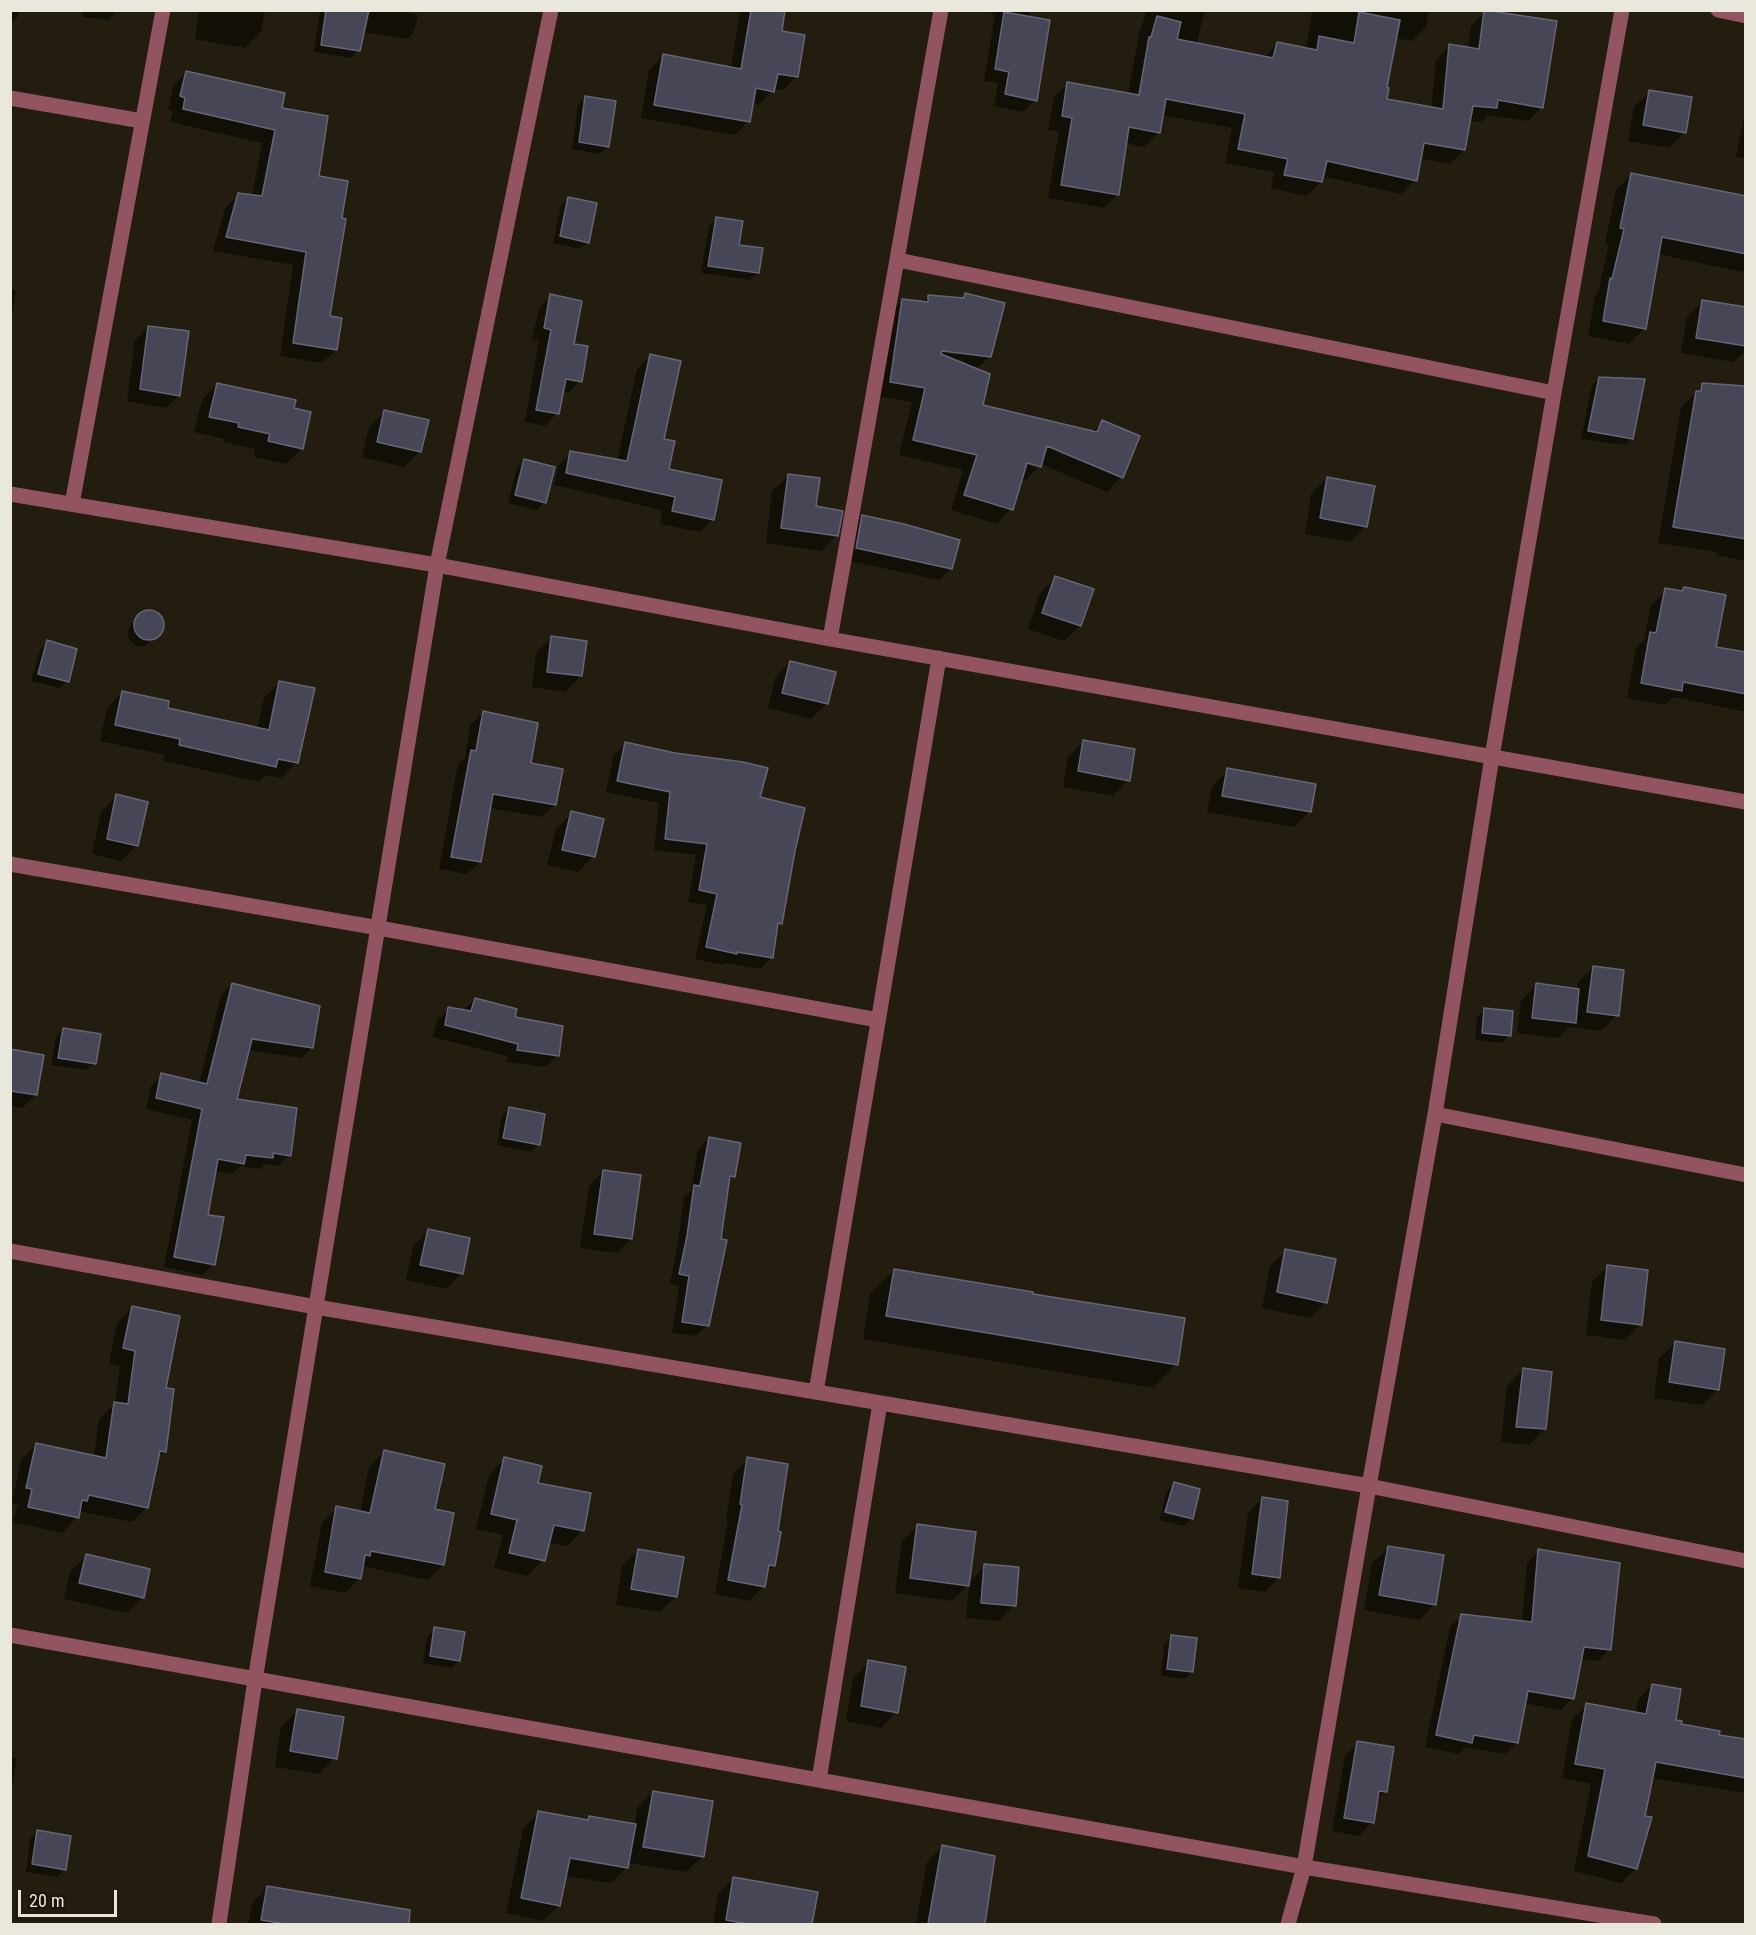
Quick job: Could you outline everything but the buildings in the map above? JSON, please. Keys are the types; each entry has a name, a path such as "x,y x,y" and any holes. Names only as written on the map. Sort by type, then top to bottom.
{"street":[{"path":"72,504 163,10"},
{"path":"219,1924 255,1680 437,565 551,10"},
{"path":"830,639 942,10"},
{"path":"1288,1924 1304,1868 1435,1114 1492,757 1554,393 1622,10"},
{"path":"1718,10 1746,16"},
{"path":"10,98 142,121"},
{"path":"898,260 1554,393"},
{"path":"10,494 437,565 830,639 1746,802"},
{"path":"816,1392 939,658"},
{"path":"10,864 379,928 878,1020"},
{"path":"1435,1114 1746,1175"},
{"path":"10,1251 316,1307 1369,1486 1746,1561"},
{"path":"819,1780 880,1403"},
{"path":"10,1635 1304,1868 1654,1924"}]}
